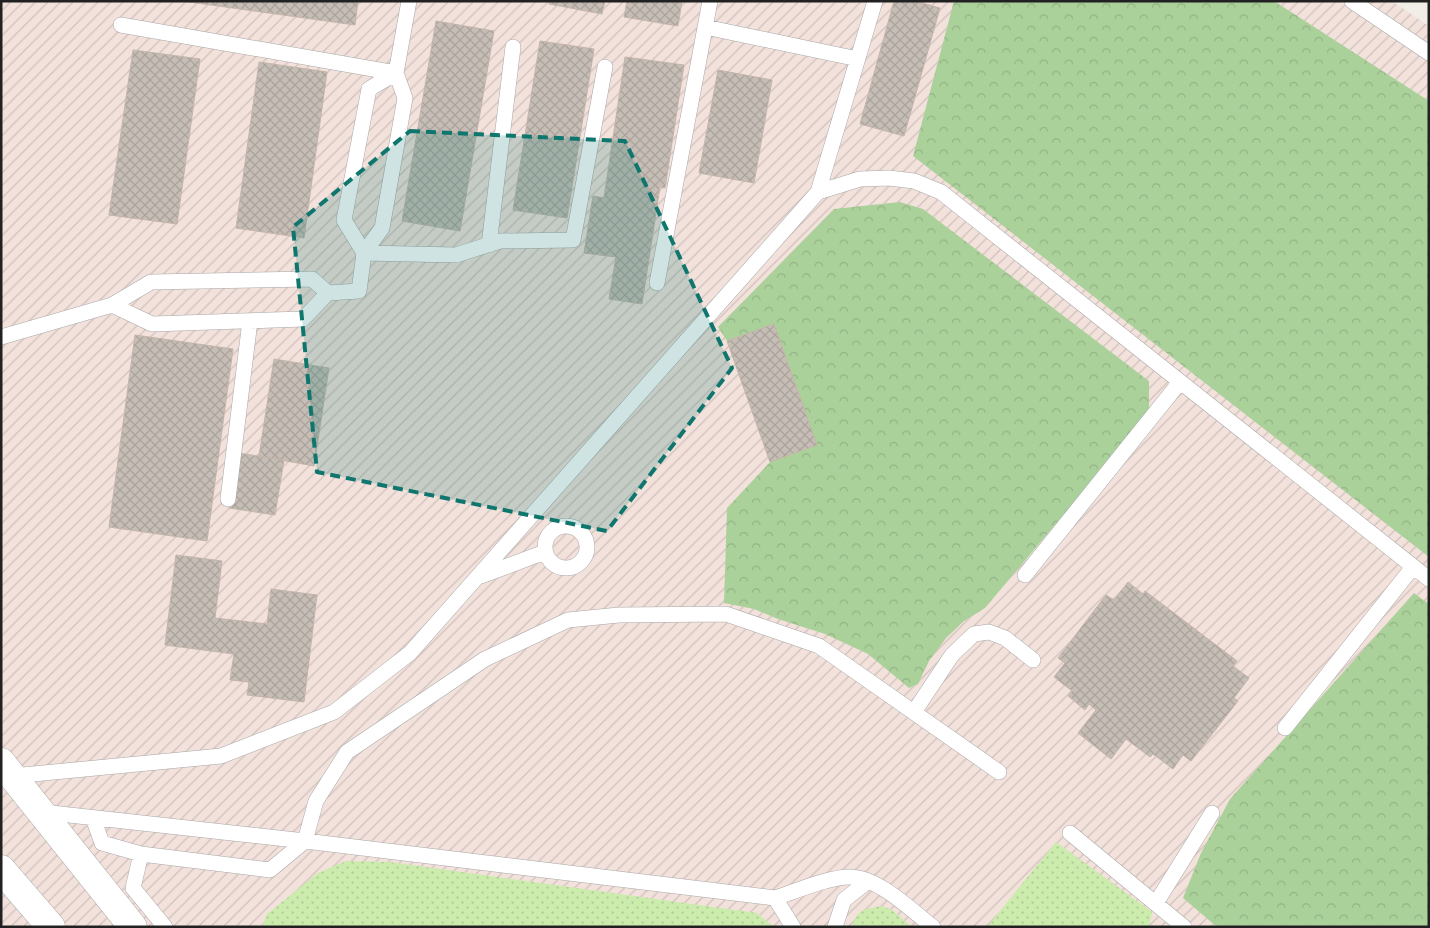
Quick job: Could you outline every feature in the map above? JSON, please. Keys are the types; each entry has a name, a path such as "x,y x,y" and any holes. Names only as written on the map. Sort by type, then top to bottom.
{"street":[{"path":"7,769 133,927"},
{"path":"1,869 51,927"}],"lane":[{"path":"112,305 152,324 303,319 328,293 358,291 364,253 382,228 404,98 396,73 409,1"},
{"path":"657,283 710,1"},
{"path":"7,769 221,756 334,712 410,653 818,192 875,1"},
{"path":"1352,1 1429,53"},
{"path":"121,25 396,73"},
{"path":"705,27 858,59"},
{"path":"489,245 513,47"},
{"path":"364,253 456,255 500,241 573,240 605,67"},
{"path":"364,253 344,220 369,89 396,73"},
{"path":"818,192 860,179 889,178 914,181 941,192 1429,579"},
{"path":"1,337 112,305 150,282 312,280 328,293"},
{"path":"228,499 250,321"},
{"path":"1025,575 1180,382"},
{"path":"477,578 545,552"},
{"path":"1285,728 1413,567"},
{"path":"93,818 102,843 141,854 270,870 305,841 316,801 347,752 485,659 568,620 619,616 726,614 819,646 999,772"},
{"path":"914,712 952,655 974,634 989,632 1005,638 1033,660"},
{"path":"42,812 305,841 775,898 824,882 850,877 868,880 933,927"},
{"path":"1156,904 1212,813"},
{"path":"1070,833 1156,904 1177,924"},
{"path":"141,854 133,888 166,927"},
{"path":"834,927 844,900 868,880"},
{"path":"775,898 793,927"}],"highlighted area":[{"path":"410,131 625,141 732,368 607,531 317,472 293,227"}],"shaded area":[{"path":"1,1 1392,1 1429,26 1429,927 5,927 1,921"}],"green space":[{"path":"954,1 1274,1 1429,101 1429,557 913,156"},
{"path":"900,202 923,209 1149,381 1149,413 985,608 964,621 946,638 929,661 918,684 909,688 868,654 825,634 754,609 724,603 727,508 770,462 817,445 774,325 727,341 718,327 834,209"},
{"path":"1414,593 1429,604 1429,927 1217,927 1183,898 1201,853 1230,799"},
{"path":"1056,842 1152,912 1149,927 987,927"},
{"path":"346,861 390,862 757,913 774,927 262,927 267,914 318,873"},
{"path":"882,906 892,910 912,927 852,927 857,916 863,910"}],"building":[{"path":"182,1 358,1 355,25"},
{"path":"550,1 605,1 602,14 549,4"},
{"path":"627,1 682,1 678,26 624,17"},
{"path":"894,1 915,1 940,8 904,136 860,124"},
{"path":"436,21 494,31 460,231 402,221"},
{"path":"540,41 594,49 567,218 513,210"},
{"path":"133,50 200,59 177,224 109,215"},
{"path":"625,57 684,65 665,188 660,187 642,304 609,299 616,257 584,253 593,196 604,198"},
{"path":"259,62 327,72 304,238 236,228"},
{"path":"718,70 772,80 754,183 699,173"},
{"path":"774,324 817,445 770,462 727,341"},
{"path":"135,335 233,349 207,541 109,527"},
{"path":"274,359 329,368 314,466 259,456"},
{"path":"238,453 284,460 275,515 229,508"},
{"path":"176,555 222,561 215,618 267,624 271,589 317,595 304,702 247,695 249,682 230,680 234,654 165,645"},
{"path":"1128,582 1143,594 1145,591 1237,661 1233,666 1249,678 1234,698 1238,701 1191,761 1183,755 1173,769 1153,754 1150,757 1126,739 1111,759 1078,733 1096,710 1089,704 1085,710 1068,696 1072,691 1054,677 1065,663 1058,658 1106,595 1114,600"}]}
